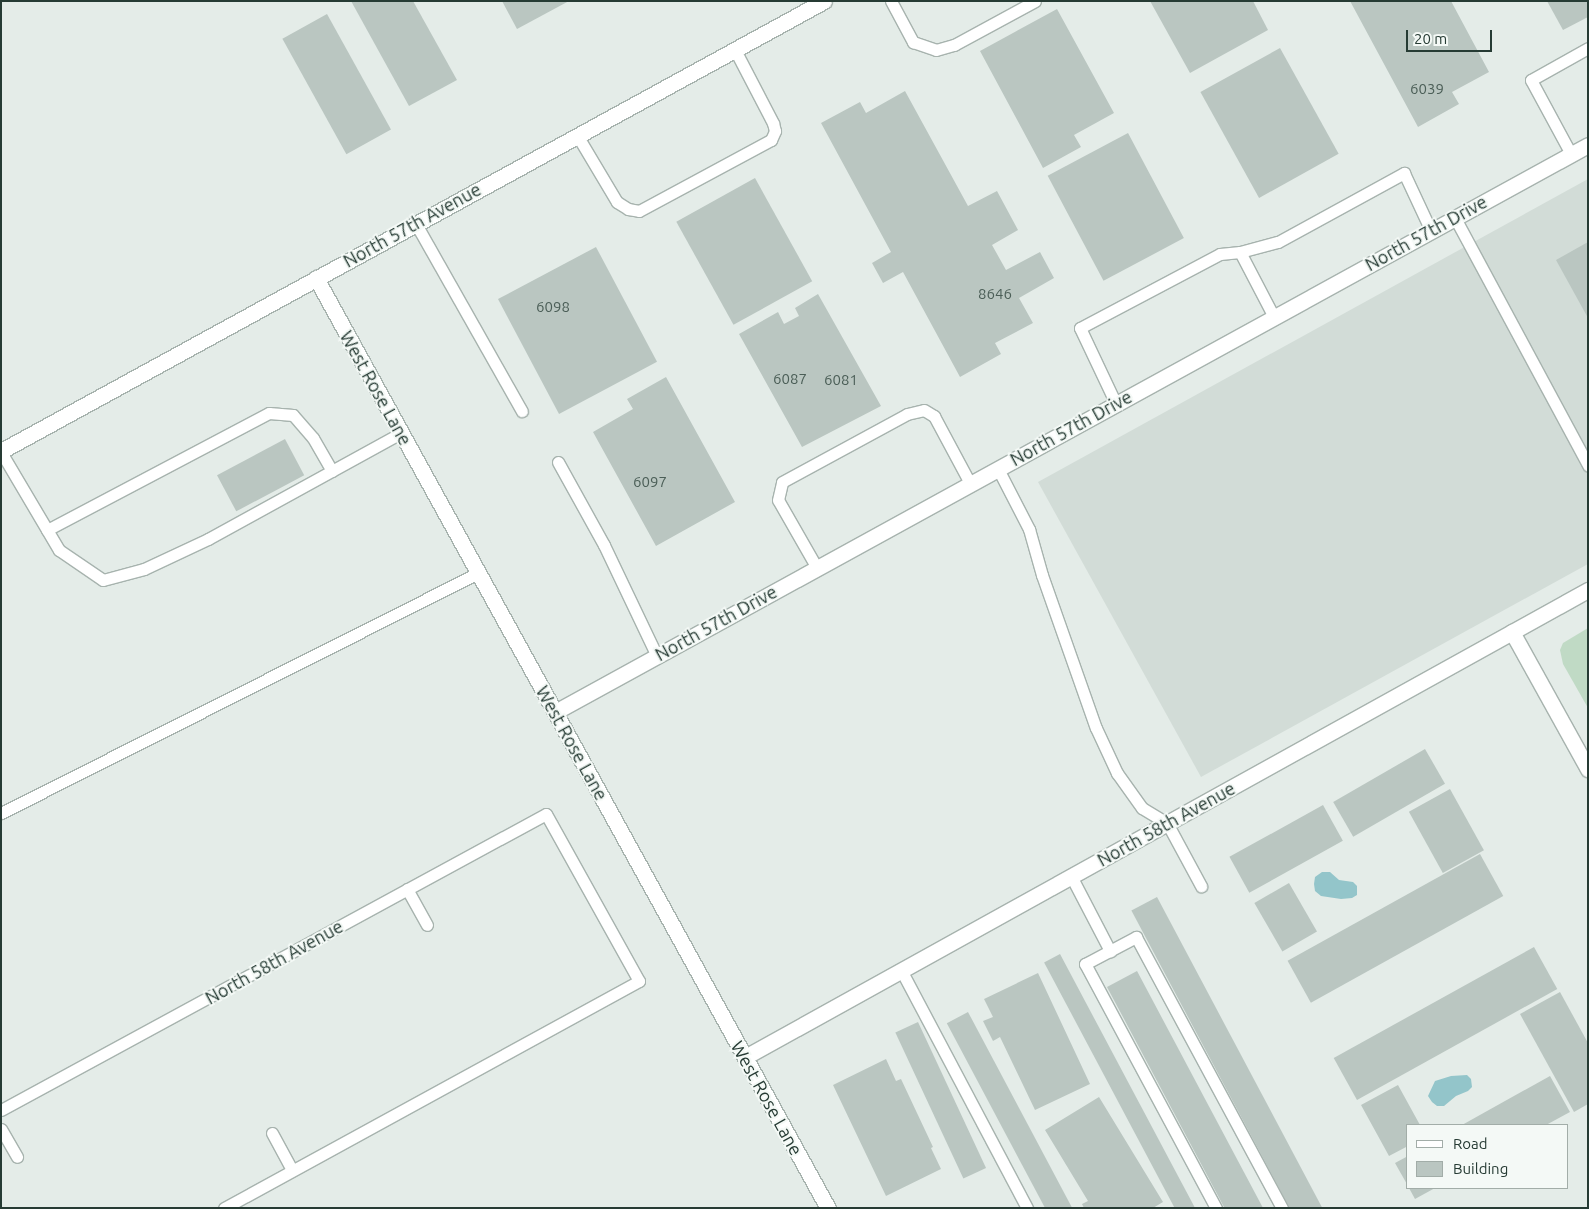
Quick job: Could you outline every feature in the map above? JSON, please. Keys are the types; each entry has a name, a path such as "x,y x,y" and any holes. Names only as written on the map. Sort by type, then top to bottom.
{"street":[{"name":"North 57th Avenue","path":"1,452 824,1"},
{"name":"North 57th Drive","path":"555,712 1588,145"},
{"name":"West Rose Lane","path":"316,278 828,1208"},
{"name":"North 58th Avenue","path":"745,1057 1588,590"},
{"path":"1512,632 1588,770"}],"lane":[{"path":"891,1 914,42 936,50 954,46 1035,1"},
{"path":"1571,154 1532,80 1588,48"},
{"path":"577,135 617,202 628,209 639,211 770,140 775,132 773,123 734,50"},
{"path":"1116,404 1080,328 1220,254 1240,252 1278,242 1404,174 1431,231"},
{"path":"1455,218 1588,465"},
{"path":"416,224 522,411"},
{"path":"1240,252 1274,317"},
{"path":"817,568 778,500 782,482 907,414 924,410 934,416 970,484"},
{"path":"47,530 269,413 293,415 313,438 332,471"},
{"path":"1,452 59,550 103,580 144,569 208,539 401,433"},
{"path":"558,462 604,545 657,656"},
{"path":"998,469 1029,529 1042,575 1096,728 1117,773 1142,808 1168,823 1201,886"},
{"path":"1,813 478,573"},
{"name":"North 58th Avenue","path":"1,1110 546,814 639,981 292,1170"},
{"path":"1071,876 1110,951"},
{"path":"407,889 427,925"},
{"path":"1216,1208 1085,964 1136,937 1282,1208"},
{"path":"901,970 1027,1208"},
{"path":"1,1129 17,1157"},
{"path":"224,1208 292,1170 272,1133"}],"shaded area":[{"path":"1588,179 1588,564 1201,777 1038,482"}],"green space":[{"path":"1588,628 1588,708 1563,664 1560,650 1563,643"}],"water":[{"path":"1322,872 1330,872 1339,880 1353,882 1357,886 1357,895 1352,898 1341,899 1321,896 1315,891 1314,884 1315,877"},
{"path":"1467,1075 1471,1079 1472,1087 1468,1091 1456,1096 1444,1106 1437,1106 1428,1096 1435,1081 1451,1076"}],"building":[{"path":"351,1 413,1 457,80 409,106"},
{"path":"502,1 569,1 517,29"},
{"path":"1150,1 1253,1 1268,30 1190,73"},
{"path":"1350,1 1451,1 1489,72 1452,92 1459,104 1418,127"},
{"path":"1547,1 1588,1 1588,17 1563,30"},
{"path":"1057,9 1114,113 1074,135 1081,147 1043,168 980,51"},
{"path":"327,14 391,129 346,154 282,39"},
{"path":"1280,48 1339,154 1259,198 1200,92"},
{"path":"905,91 968,206 997,191 1018,230 992,245 1006,270 1040,252 1054,278 1019,298 1033,323 995,343 1001,354 960,377 903,272 883,283 872,263 891,252 821,123 860,102 866,113"},
{"path":"1128,133 1184,238 1104,281 1048,176"},
{"path":"755,178 812,281 733,325 676,222"},
{"path":"1588,242 1588,318 1556,260"},
{"path":"596,247 657,362 559,414 498,299"},
{"path":"818,294 881,406 802,447 739,334 778,312 784,324 799,316 795,308"},
{"path":"666,377 735,502 656,546 593,432 633,409 627,399"},
{"path":"285,439 304,475 236,511 217,475"},
{"path":"1425,749 1445,784 1353,837 1333,802"},
{"path":"1450,789 1484,850 1443,873 1409,812"},
{"path":"1323,805 1343,841 1249,893 1229,857"},
{"path":"1480,854 1503,896 1311,1003 1288,961"},
{"path":"1289,883 1317,931 1282,951 1254,903"},
{"path":"1157,897 1322,1208 1290,1208 1131,911"},
{"path":"1534,947 1557,989 1357,1100 1334,1058"},
{"path":"1060,954 1195,1208 1175,1208 1044,962"},
{"path":"1137,971 1263,1208 1225,1208 1107,987"},
{"path":"1038,973 1090,1084 1035,1110 1000,1037 993,1041 983,1021 993,1017 984,999"},
{"path":"1560,992 1588,1043 1588,1104 1574,1112 1520,1014"},
{"path":"968,1012 1072,1208 1045,1208 947,1023"},
{"path":"918,1022 986,1168 963,1178 895,1033"},
{"path":"886,1059 896,1081 901,1079 933,1147 931,1148 941,1169 886,1196 833,1085"},
{"path":"1550,1076 1570,1112 1548,1124 1464,1124"},
{"path":"1398,1085 1419,1124 1406,1124 1406,1147 1389,1156 1361,1105"},
{"path":"1099,1097 1163,1202 1153,1208 1084,1208 1082,1204 1088,1201 1045,1130"},
{"path":"1406,1157 1406,1182 1395,1163"},
{"path":"1410,1189 1433,1189 1415,1199"}]}
